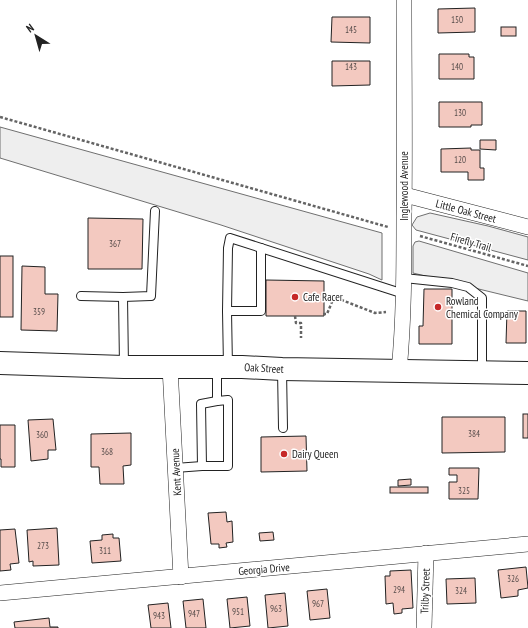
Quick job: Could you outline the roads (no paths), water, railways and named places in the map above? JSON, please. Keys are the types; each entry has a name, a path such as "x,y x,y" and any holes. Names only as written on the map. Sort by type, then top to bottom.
{"main road":[{"name":"Oak Street","path":"0,363 124,367 242,367 528,373"}],"street":[{"name":"Inglewood Avenue","path":"400,371 404,294 404,0"},
{"name":"Little Oak Street","path":"404,195 528,227"},
{"name":"Kent Avenue","path":"170,367 181,577"},
{"name":"Georgia Drive","path":"0,593 528,544"},
{"name":"Trilby Street","path":"424,628 426,554"}],"lane":[{"path":"81,296 151,296 155,211"},
{"path":"217,401 222,367 227,311 228,248 230,238 404,294"},
{"path":"227,311 261,311 261,248"},
{"path":"404,278 452,283 468,287 482,298 482,373"},
{"path":"123,297 124,367"},
{"path":"282,369 283,428"},
{"path":"176,468 228,466 228,400 202,404 202,466"}],"place":[{"name":"Cafe Racer","path":"295,297"},
{"name":"Rowland Chemical Company","path":"438,307"},
{"name":"Dairy Queen","path":"284,454"}]}
